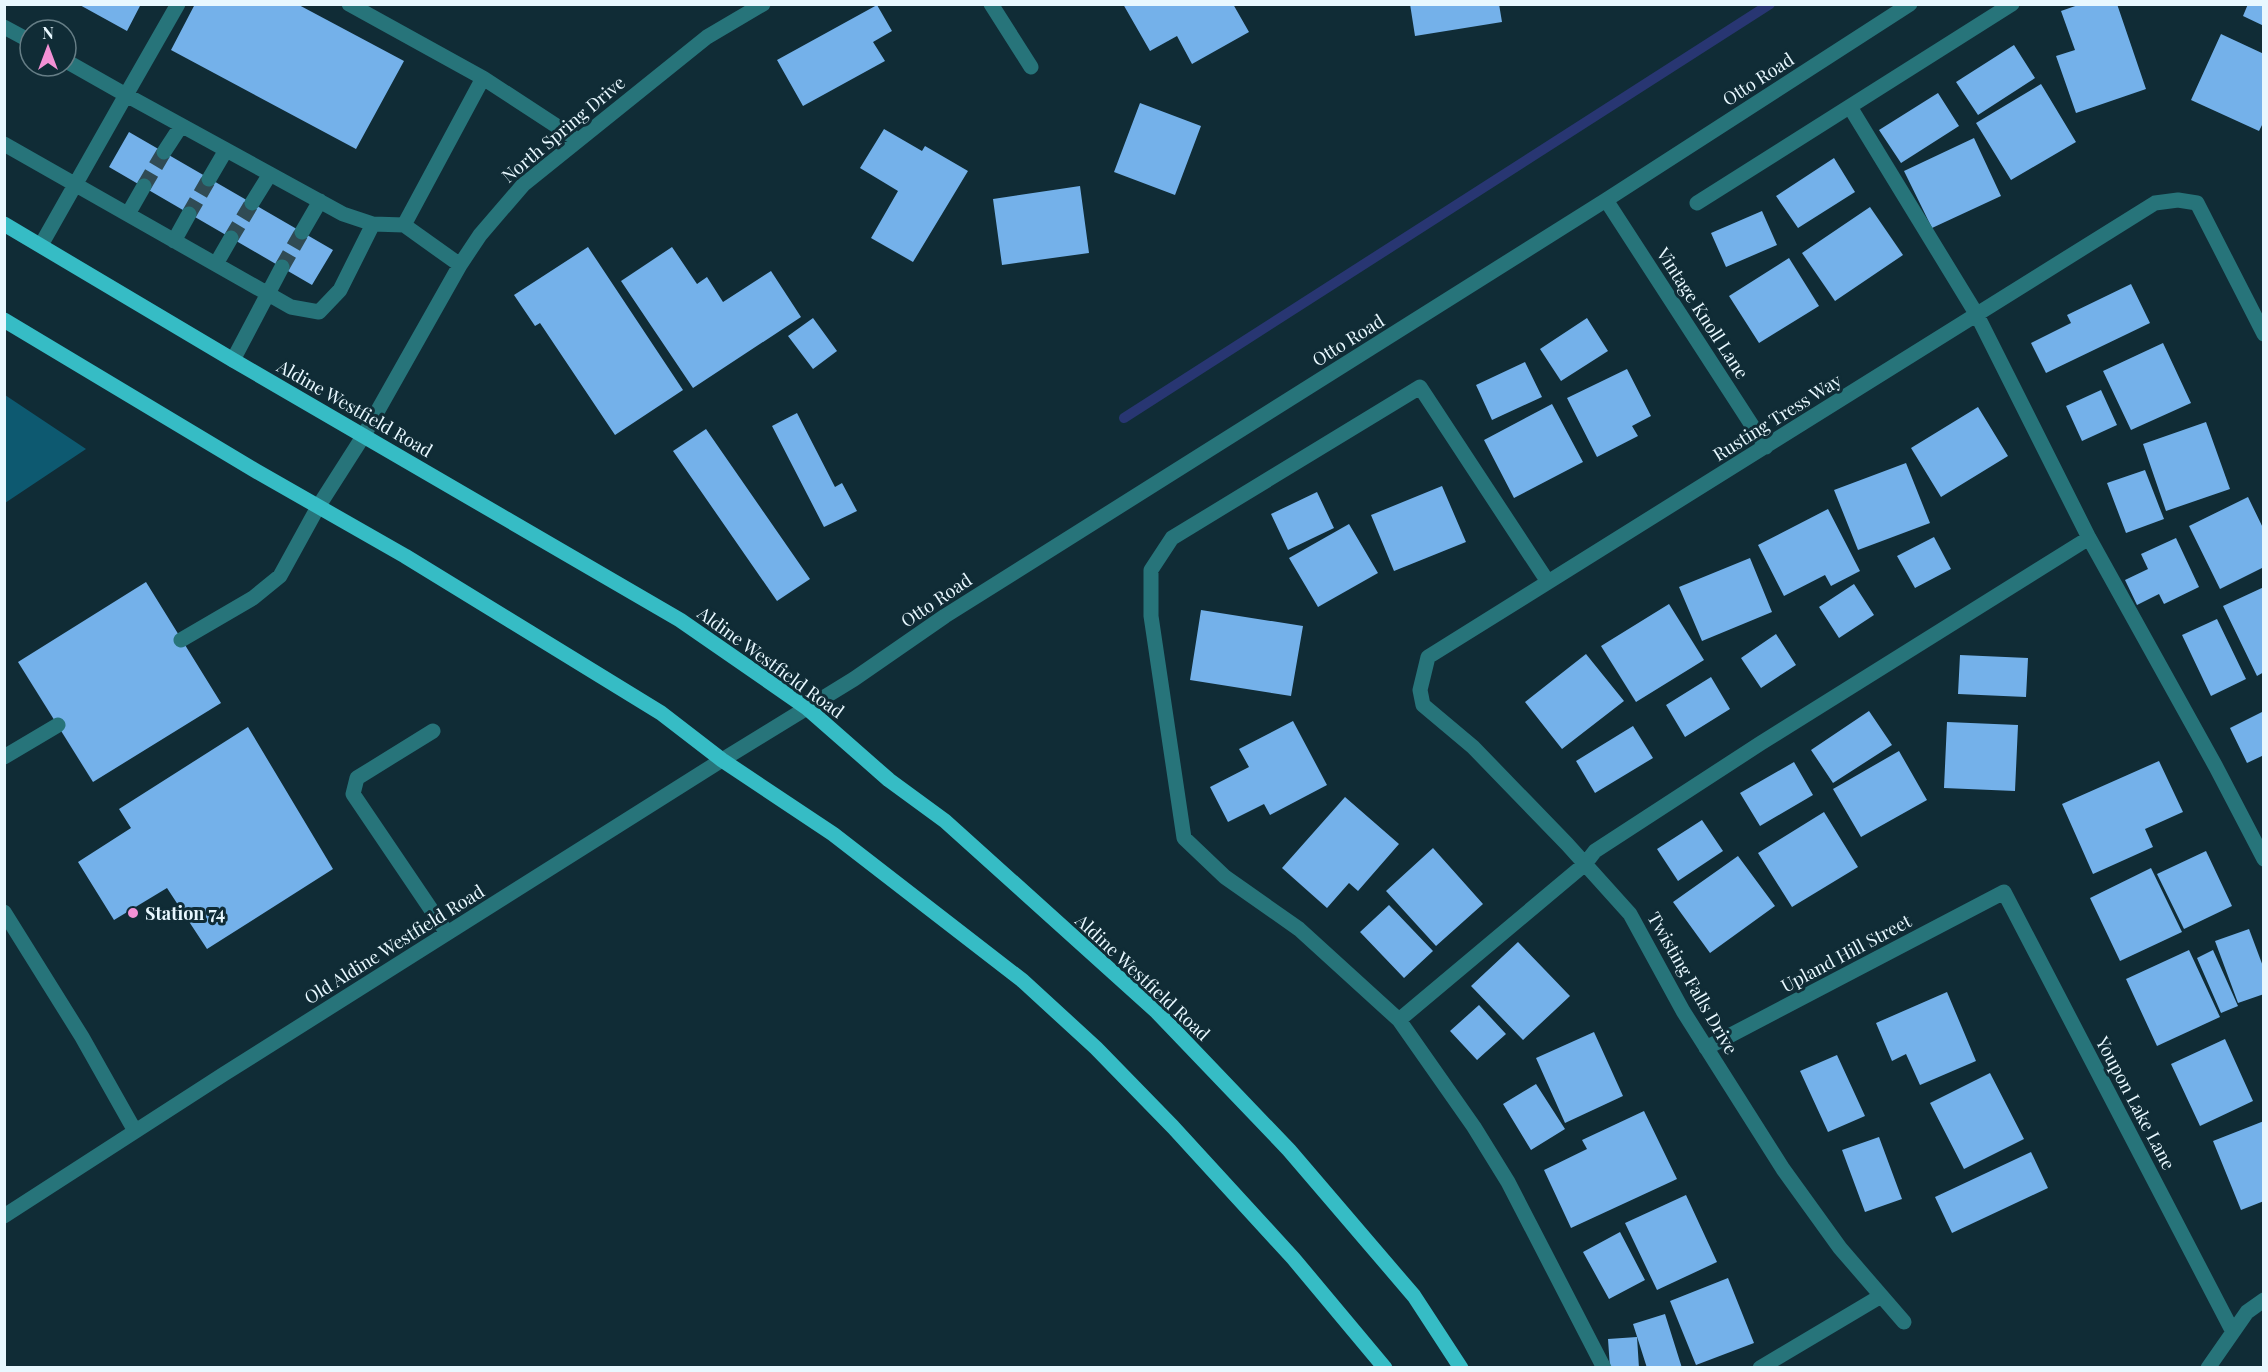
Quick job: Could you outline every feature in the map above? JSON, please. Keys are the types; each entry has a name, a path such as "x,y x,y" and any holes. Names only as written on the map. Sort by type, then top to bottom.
{"main road":[{"name":"Aldine Westfield Road","path":"4,224 680,620 807,708 889,780 945,822 1156,1012 1289,1150 1414,1296 1461,1368"},
{"path":"4,320 318,507 405,556 661,713 722,760 833,834 1023,981 1096,1048 1173,1127 1293,1258 1384,1368"}],"street":[{"path":"40,245 178,4"},
{"path":"349,4 483,78 578,140"},
{"name":"North Spring Drive","path":"181,640 253,598 280,576 318,507 364,435 460,265 480,234 523,185 707,37 763,4"},
{"path":"991,4 1031,67"},
{"name":"Otto Road","path":"807,708 854,679 945,616 1606,200 1910,4"},
{"path":"1697,203 2012,4"},
{"path":"4,27 18,35"},
{"path":"78,69 343,214 373,224 404,225 460,265"},
{"path":"404,225 483,78"},
{"path":"1850,107 1977,315 2089,538 2211,757 2264,859"},
{"path":"164,152 181,126"},
{"path":"4,144 291,308 320,312 340,290 373,224"},
{"path":"209,178 226,150"},
{"path":"252,204 270,174"},
{"path":"128,214 144,186"},
{"name":"Vintage Knoll Lane","path":"1606,200 1766,447"},
{"name":"Rusting Tress Way","path":"1420,690 1428,657 2155,204 2178,200 2197,204 2264,334"},
{"path":"302,232 320,201"},
{"path":"174,241 189,214"},
{"path":"216,264 231,238"},
{"path":"233,360 282,267"},
{"path":"1548,582 1420,387 1172,538 1151,570 1151,616 1184,838 1225,877 1299,928 1399,1020 1474,1127 1508,1182 1604,1368"},
{"path":"1399,1020 1585,864 1595,851 2089,538"},
{"name":"Twisting Falls Drive","path":"1420,690 1423,705 1473,747 1630,914 1683,1011 1783,1169 1840,1248 1904,1322"},
{"name":"Old Aldine Westfield Road","path":"4,1216 447,933 807,708"},
{"path":"4,757 57,725"},
{"path":"433,731 357,778 353,794 447,933"},
{"name":"Upland Hill Street","path":"1706,1048 2004,892"},
{"name":"Youpon Lake Lane","path":"2004,892 2233,1332"},
{"path":"4,912 82,1037 135,1131"},
{"path":"1760,1368 1881,1296"},
{"path":"2208,1368 2247,1312 2264,1300"}],"shaded area":[{"path":"5,395 86,449 5,503"}],"building":[{"path":"78,4 141,4 127,31"},
{"path":"195,4 297,4 404,61 356,149 171,50"},
{"path":"1123,4 1233,4 1249,32 1192,64 1177,36 1150,51"},
{"path":"1410,4 1499,4 1502,22 1415,36"},
{"path":"2081,4 2117,4 2146,89 2076,113 2056,56 2075,50 2061,11"},
{"path":"2248,4 2264,4 2264,26 2243,16"},
{"path":"877,5 892,31 873,42 885,61 803,106 777,60"},
{"path":"2221,34 2264,54 2264,121 2259,131 2191,100"},
{"path":"2014,45 2035,78 1978,115 1956,82"},
{"path":"2041,84 2076,142 2011,180 1976,123"},
{"path":"1938,93 1959,126 1901,163 1879,130"},
{"path":"1140,103 1201,126 1175,195 1114,172"},
{"path":"884,129 922,151 925,146 968,171 913,262 871,238 898,191 860,168"},
{"path":"129,132 333,250 312,285 109,167"},
{"path":"1974,138 2001,196 1932,228 1904,171"},
{"path":"1834,158 1855,192 1798,228 1776,196"},
{"path":"1080,186 1089,253 1002,265 993,199"},
{"path":"1870,207 1903,255 1835,301 1802,253"},
{"path":"1762,211 1777,245 1726,267 1711,233"},
{"path":"588,247 683,390 615,435 540,323 535,326 514,295"},
{"path":"672,247 697,284 707,277 723,302 771,271 801,317 693,388 621,281"},
{"path":"1789,258 1819,306 1759,343 1729,296"},
{"path":"2131,284 2150,323 2046,373 2031,343 2071,323 2067,315"},
{"path":"813,318 837,351 813,369 788,336"},
{"path":"1587,318 1608,351 1561,381 1540,349"},
{"path":"2163,343 2191,403 2131,430 2103,371"},
{"path":"1525,362 1542,397 1492,420 1476,385"},
{"path":"1627,369 1651,416 1632,426 1638,436 1597,457 1567,398"},
{"path":"2101,390 2117,425 2082,441 2066,406"},
{"path":"1552,404 1583,462 1514,498 1484,440"},
{"path":"1978,407 2008,456 1941,497 1911,448"},
{"path":"797,413 835,487 842,483 857,511 824,527 772,426"},
{"path":"2206,422 2230,489 2166,511 2143,444"},
{"path":"706,429 810,579 777,601 673,451"},
{"path":"1906,463 1930,523 1858,550 1834,490"},
{"path":"2145,470 2164,519 2126,533 2107,483"},
{"path":"1442,486 1466,542 1394,571 1371,515"},
{"path":"1317,492 1334,528 1288,550 1271,514"},
{"path":"2248,497 2264,530 2264,567 2220,589 2189,526"},
{"path":"1828,509 1860,571 1831,586 1825,575 1784,596 1758,545"},
{"path":"1349,524 1378,573 1318,607 1289,558"},
{"path":"1934,537 1951,569 1915,588 1897,556"},
{"path":"2176,538 2199,587 2164,604 2159,594 2137,605 2125,580 2148,569 2141,554"},
{"path":"1750,558 1772,612 1702,641 1679,587"},
{"path":"146,582 221,703 93,782 18,662"},
{"path":"1854,584 1874,615 1839,638 1819,607"},
{"path":"2264,587 2264,672 2257,676 2223,606"},
{"path":"1669,604 1704,660 1636,702 1601,646"},
{"path":"1201,610 1303,626 1291,696 1190,680"},
{"path":"2217,619 2246,679 2211,696 2182,635"},
{"path":"1776,634 1796,665 1761,688 1741,658"},
{"path":"1586,654 1624,701 1562,749 1525,702"},
{"path":"1960,655 2028,658 2026,697 1958,694"},
{"path":"1711,677 1730,709 1685,737 1666,705"},
{"path":"1869,711 1892,745 1833,783 1811,750"},
{"path":"2264,711 2264,755 2247,763 2230,728"},
{"path":"1293,721 1327,785 1270,815 1264,804 1228,822 1210,787 1249,767 1239,749"},
{"path":"1947,722 2018,725 2015,791 1944,788"},
{"path":"1633,726 1653,758 1595,793 1576,761"},
{"path":"248,727 333,869 207,949 167,888 114,920 78,862 131,828 119,809"},
{"path":"1899,751 1927,800 1861,837 1833,789"},
{"path":"2159,761 2183,812 2145,829 2153,847 2093,874 2062,804"},
{"path":"1794,762 1813,795 1760,826 1740,793"},
{"path":"1345,797 1399,844 1358,891 1349,883 1327,908 1282,868"},
{"path":"1824,812 1858,867 1792,907 1758,853"},
{"path":"1702,820 1723,851 1678,881 1657,849"},
{"path":"1433,848 1483,904 1436,946 1386,891"},
{"path":"2206,851 2232,906 2184,929 2157,874"},
{"path":"1738,856 1775,906 1710,953 1673,902"},
{"path":"2151,868 2182,932 2120,961 2090,898"},
{"path":"1389,905 1433,951 1404,978 1360,932"},
{"path":"2249,929 2264,969 2264,994 2238,1003 2215,941"},
{"path":"1518,942 1570,996 1523,1040 1471,986"},
{"path":"2189,950 2220,1017 2157,1046 2126,979"},
{"path":"2213,950 2238,1006 2221,1013 2197,958"},
{"path":"1947,992 1976,1061 1920,1085 1906,1054 1892,1061 1876,1023"},
{"path":"1479,1005 1506,1034 1477,1060 1450,1031"},
{"path":"1594,1032 1623,1096 1565,1123 1536,1058"},
{"path":"2225,1039 2253,1101 2200,1126 2171,1064"},
{"path":"1837,1055 1865,1116 1828,1132 1800,1071"},
{"path":"1990,1073 2024,1139 1964,1169 1930,1103"},
{"path":"1536,1084 1565,1129 1531,1150 1503,1104"},
{"path":"1644,1111 1677,1179 1571,1228 1544,1170 1587,1149 1582,1140"},
{"path":"2264,1121 2264,1201 2241,1210 2213,1141"},
{"path":"1879,1137 1902,1199 1865,1212 1842,1150"},
{"path":"2031,1152 2048,1188 1952,1233 1935,1197"},
{"path":"1686,1195 1717,1262 1657,1290 1625,1223"},
{"path":"1620,1232 1645,1280 1609,1299 1583,1252"},
{"path":"1728,1278 1754,1343 1696,1365 1670,1301"},
{"path":"1665,1314 1682,1368 1647,1368 1633,1324"},
{"path":"1637,1337 1639,1368 1610,1368 1608,1339"}],"waterway":[{"path":"1124,418 1770,4"}],"tunnel":[{"path":"144,186 164,152"},
{"path":"189,214 209,179"},
{"path":"231,238 252,203"},
{"path":"282,267 302,232"}],"place":[{"name":"Station 74","path":"133,913"}]}
